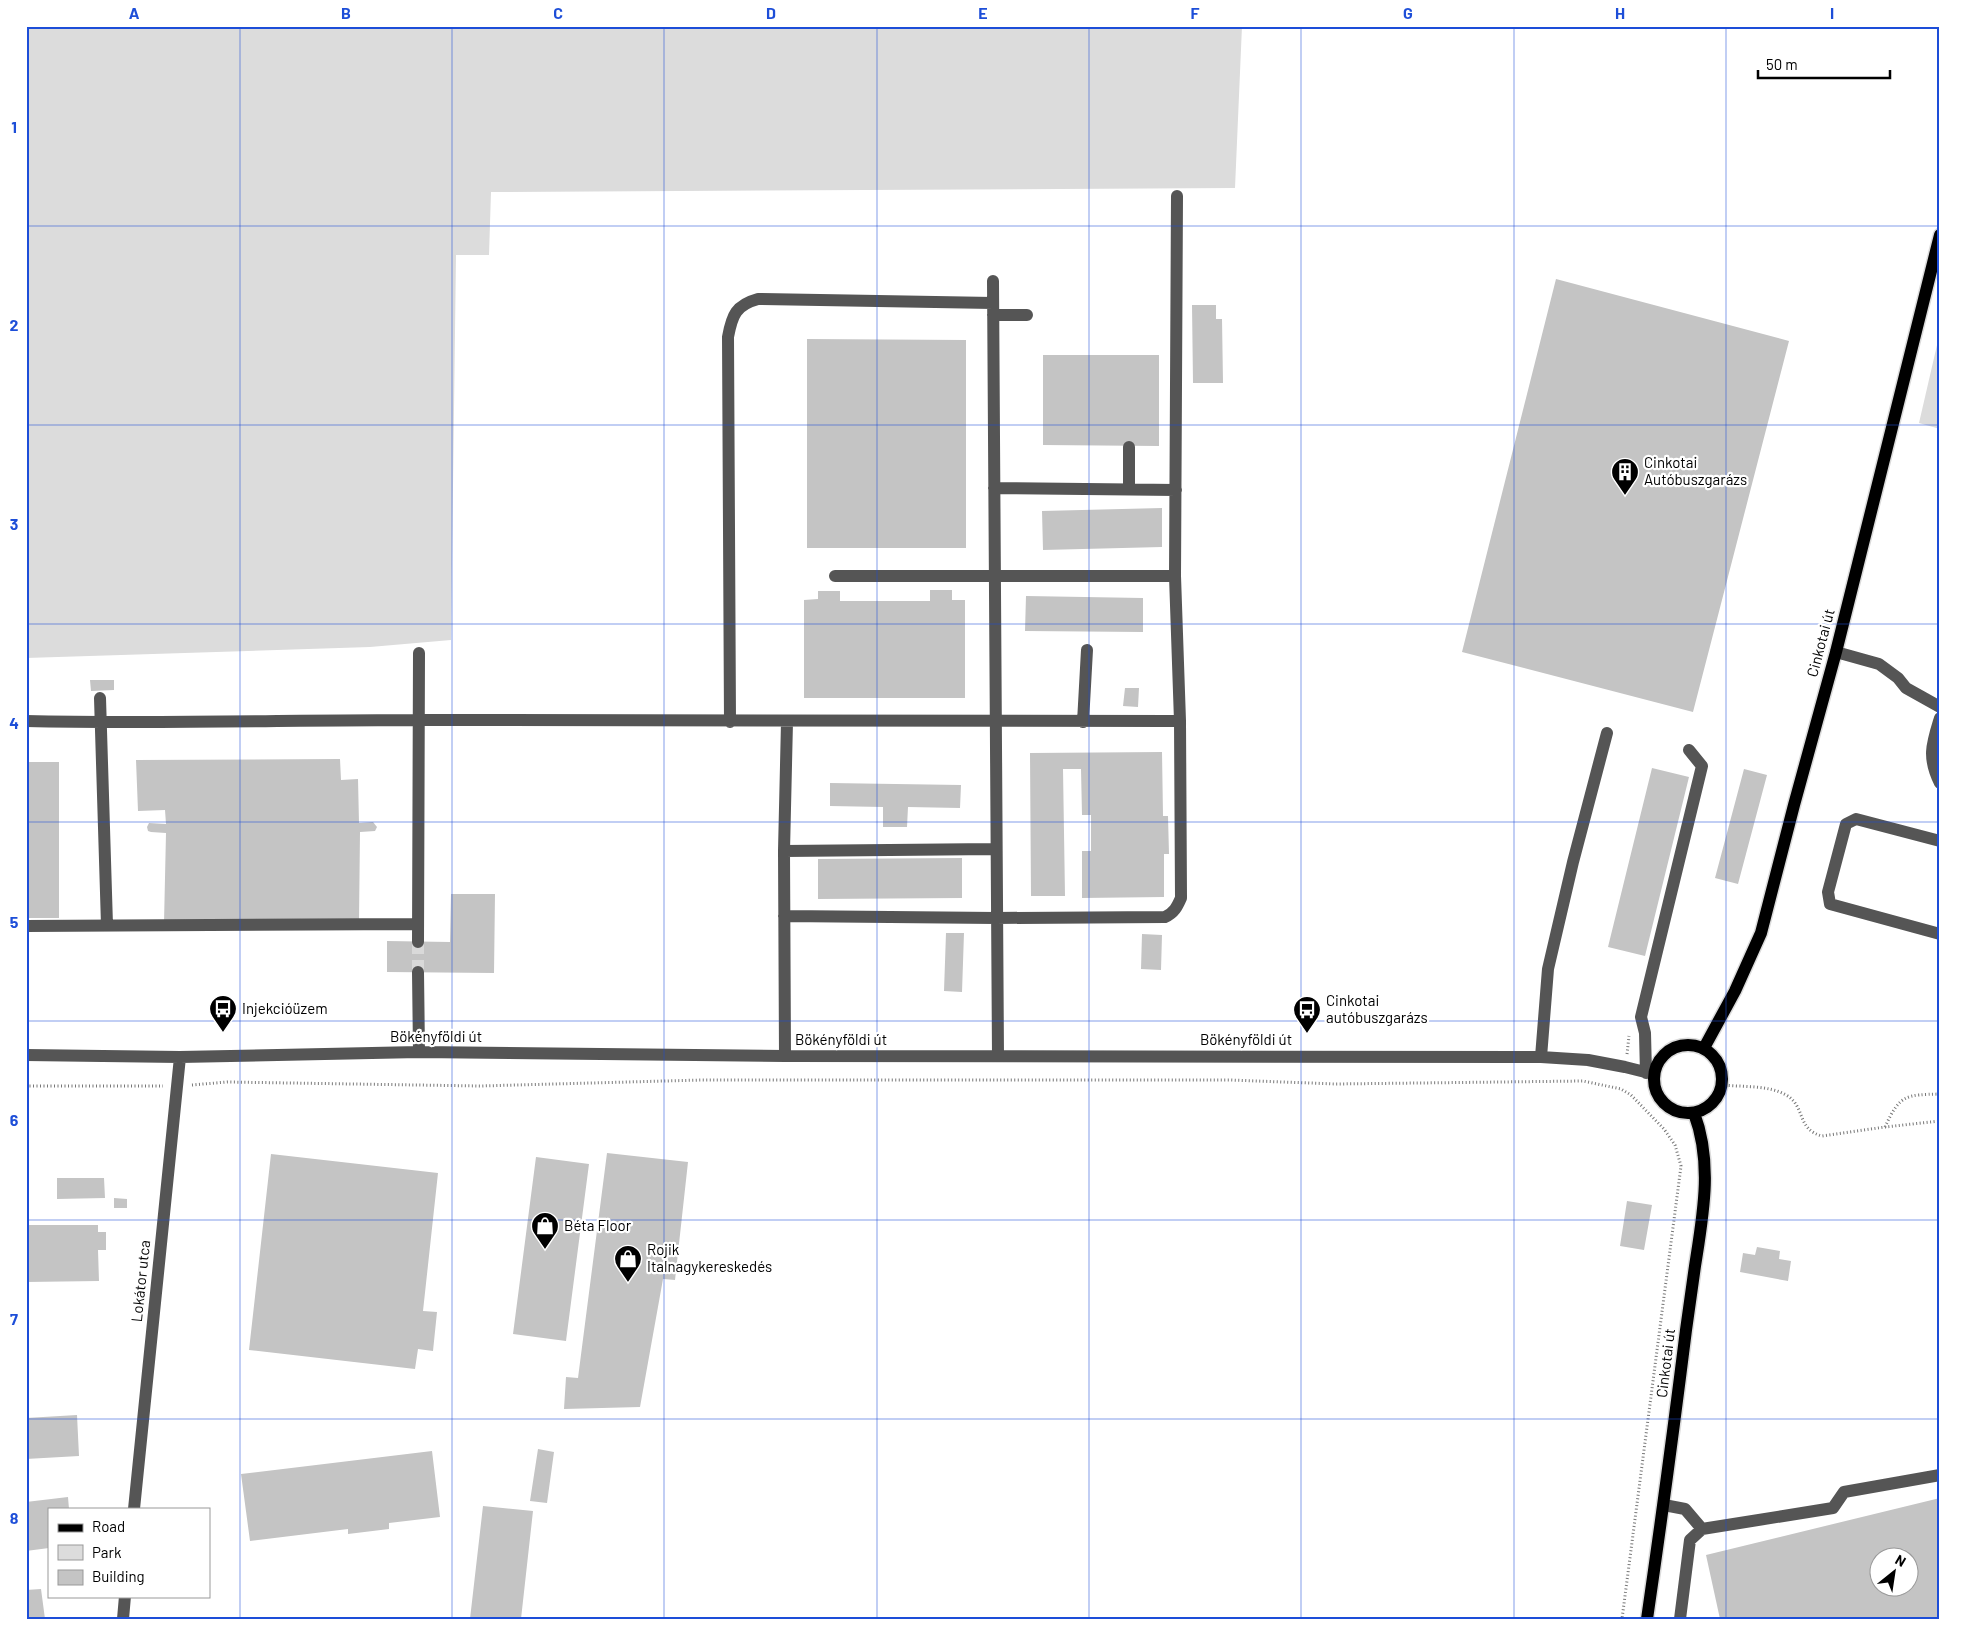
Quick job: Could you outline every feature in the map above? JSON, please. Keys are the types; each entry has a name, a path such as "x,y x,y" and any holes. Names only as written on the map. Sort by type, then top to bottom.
{"main road":[{"name":"Cinkotai út","path":"1704,1048 1735,991 1761,933 1836,652 1940,235"},
{"path":"1688,1044 1704,1048 1713,1054 1722,1074 1722,1085 1717,1098 1707,1108 1694,1113 1678,1112 1664,1104 1655,1090 1650,1074 1659,1059 1672,1048 1688,1044"},
{"name":"Cinkotai út","path":"1647,1619 1664,1505 1693,1280 1705,1207 1705,1161 1694,1113"}],"street":[{"path":"784,916 996,918 1165,916 1175,910 1181,898 1180,721 1175,576 1177,196"},
{"path":"993,281 995,849 998,1056"},
{"path":"730,722 728,337 736,310 745,302 758,299 993,309 1027,315"},
{"path":"1129,448 1129,489"},
{"path":"994,488 1176,490"},
{"path":"835,576 1175,576"},
{"path":"1083,722 1087,650"},
{"path":"1836,652 1879,664 1898,678 1906,688 1940,708"},
{"path":"418,942 419,653"},
{"path":"100,698 107,925"},
{"path":"1940,718 1931,748 1933,765 1940,783"},
{"path":"26,721 101,723 419,720 730,722 1180,721"},
{"path":"784,1056 784,851 787,722"},
{"path":"1541,1057 1548,968 1573,862 1607,733"},
{"path":"1650,1074 1641,1017 1702,766 1689,750"},
{"path":"1940,841 1856,819 1846,824 1828,892 1830,904 1940,934"},
{"path":"784,851 995,849"},
{"path":"26,926 418,924"},
{"path":"418,972 419,1052"},
{"name":"Bökényföldi út","path":"26,1055 180,1057 419,1052 784,1056 1541,1057 1588,1060 1650,1074"},
{"name":"Lokátor utca","path":"134,1508 180,1057"},
{"path":"1680,1619 1690,1540 1702,1529 1833,1508 1844,1492 1940,1475"},
{"path":"1664,1505 1685,1508 1702,1529"},
{"path":"123,1619 125,1598"}],"path":[{"path":"26,1086 177,1086 227,1082 480,1086 702,1080 1238,1080 1336,1084 1583,1081 1621,1089 1631,1095 1664,1129 1675,1145 1681,1166 1622,1619"},
{"path":"1722,1085 1770,1088 1787,1095 1796,1102 1806,1127 1814,1134 1822,1136 1885,1126 1940,1121"},
{"path":"1885,1126 1900,1101 1916,1095 1940,1094"}],"green space":[{"path":"26,26 1242,26 1235,188 491,192 489,255 456,255 451,640 370,647 26,658"},
{"path":"1940,332 1940,429 1919,423"}],"building":[{"name":"Cinkotai Autóbuszgarázs","path":"1556,279 1789,341 1693,712 1462,652"},
{"path":"1192,305 1216,305 1216,319 1222,319 1223,383 1193,383"},
{"path":"807,339 966,340 966,548 807,548"},
{"path":"1043,355 1159,355 1159,446 1043,445"},
{"path":"1162,508 1162,547 1043,550 1042,511"},
{"path":"930,590 952,590 952,600 965,600 965,698 804,698 804,600 818,599 818,591 840,591 840,601 930,601"},
{"path":"1026,596 1143,598 1143,632 1025,631"},
{"path":"90,680 114,680 114,690 91,691"},
{"path":"1125,688 1139,688 1138,707 1123,706"},
{"path":"1162,752 1163,816 1168,816 1169,854 1164,854 1164,897 1082,898 1082,851 1091,851 1091,815 1082,815 1081,769 1063,769 1065,896 1031,896 1030,753"},
{"path":"340,759 341,780 358,779 359,823 373,822 377,827 375,831 360,832 359,920 164,923 166,833 151,832 148,831 147,827 149,823 166,824 165,810 138,811 136,760"},
{"path":"26,762 59,762 59,918 26,918"},
{"path":"1652,768 1689,777 1645,956 1608,947"},
{"path":"1744,769 1767,775 1738,884 1715,878"},
{"path":"830,783 961,785 960,808 908,807 907,827 883,827 883,807 830,806"},
{"path":"962,858 962,898 818,899 818,859"},
{"path":"451,894 495,894 494,973 387,972 387,941 450,942"},
{"path":"946,933 964,933 962,992 944,991"},
{"path":"1142,934 1162,935 1161,970 1141,969"},
{"path":"607,1153 688,1162 675,1280 663,1279 640,1407 564,1409 566,1377 578,1378"},
{"path":"271,1154 438,1173 423,1311 437,1312 433,1351 418,1349 415,1369 249,1350"},
{"path":"536,1157 589,1164 566,1341 513,1334"},
{"path":"57,1178 104,1178 105,1198 57,1199"},
{"path":"114,1198 127,1199 127,1208 114,1208"},
{"path":"1627,1201 1652,1205 1644,1250 1620,1246"},
{"path":"26,1225 98,1225 98,1232 106,1232 106,1250 98,1250 99,1281 26,1282"},
{"path":"1757,1247 1780,1251 1779,1259 1791,1261 1788,1281 1740,1272 1743,1253 1755,1255"},
{"path":"77,1415 79,1456 26,1459 26,1418"},
{"path":"538,1449 554,1452 547,1503 530,1501"},
{"path":"432,1451 440,1517 389,1523 389,1529 348,1534 348,1529 250,1541 241,1474"},
{"path":"68,1497 69,1508 48,1508 48,1548 26,1551 26,1502"},
{"path":"1940,1498 1940,1619 1720,1619 1706,1555"},
{"path":"483,1506 533,1511 521,1619 470,1619"},
{"path":"41,1589 45,1619 26,1619 26,1590"}],"tunnel":[{"path":"418,942 418,972"}],"place":[{"name":"Cinkotai Autóbuszgarázs","path":"1625,496"},
{"name":"Injekcióüzem","path":"223,1033"},
{"name":"Cinkotai autóbuszgarázs","path":"1307,1034"},
{"name":"Béta Floor","path":"545,1250"},
{"name":"Rojik Italnagykereskedés","path":"628,1283"}]}
